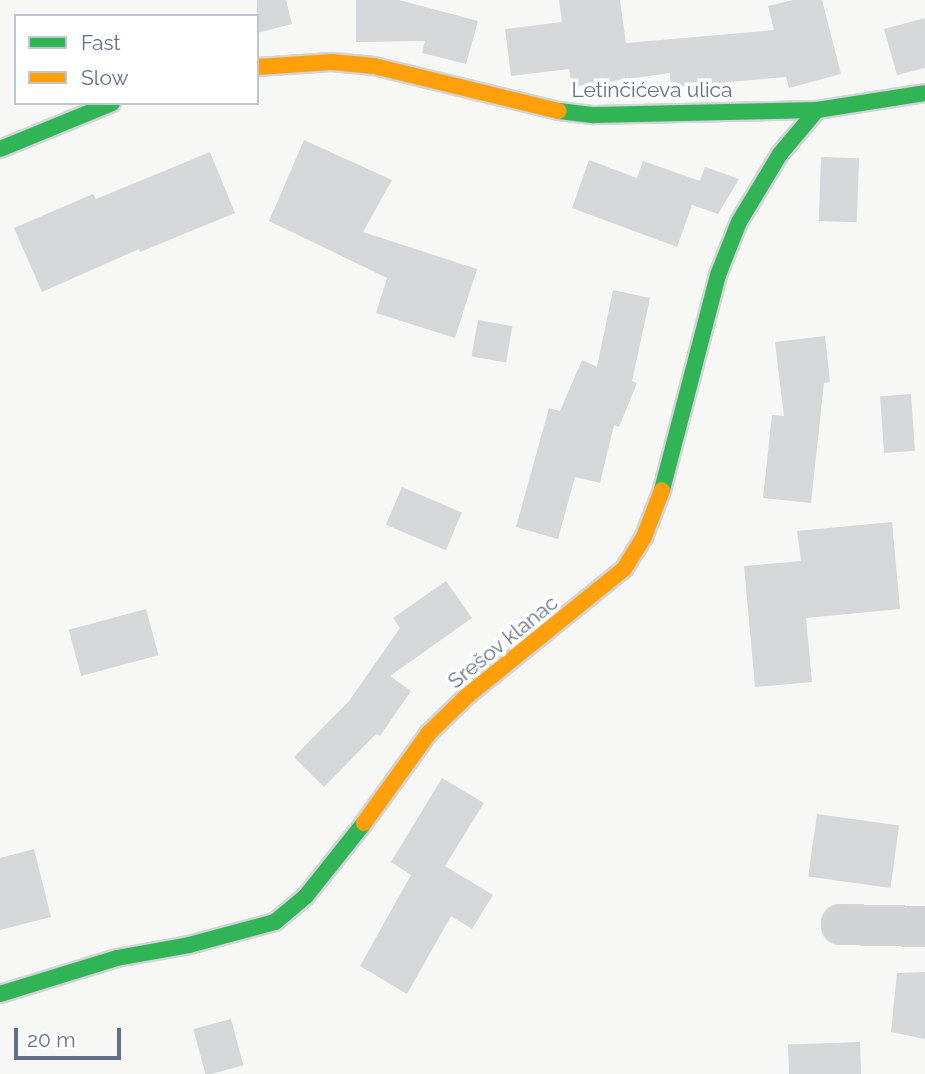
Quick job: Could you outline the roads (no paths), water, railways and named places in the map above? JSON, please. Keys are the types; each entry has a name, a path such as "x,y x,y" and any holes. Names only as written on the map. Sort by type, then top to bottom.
{"street":[{"name":"Letinčićeva ulica","path":"259,67 332,62 374,66 425,76 564,112 594,116 817,110 925,93"},
{"path":"0,149 107,105"},
{"name":"Srešov klanac","path":"0,994 117,958 202,942 275,922 306,896 377,807 429,733 467,696 624,569 644,537 660,496 718,275 739,222 780,154 817,110"},
{"path":"841,924 925,926"}]}
